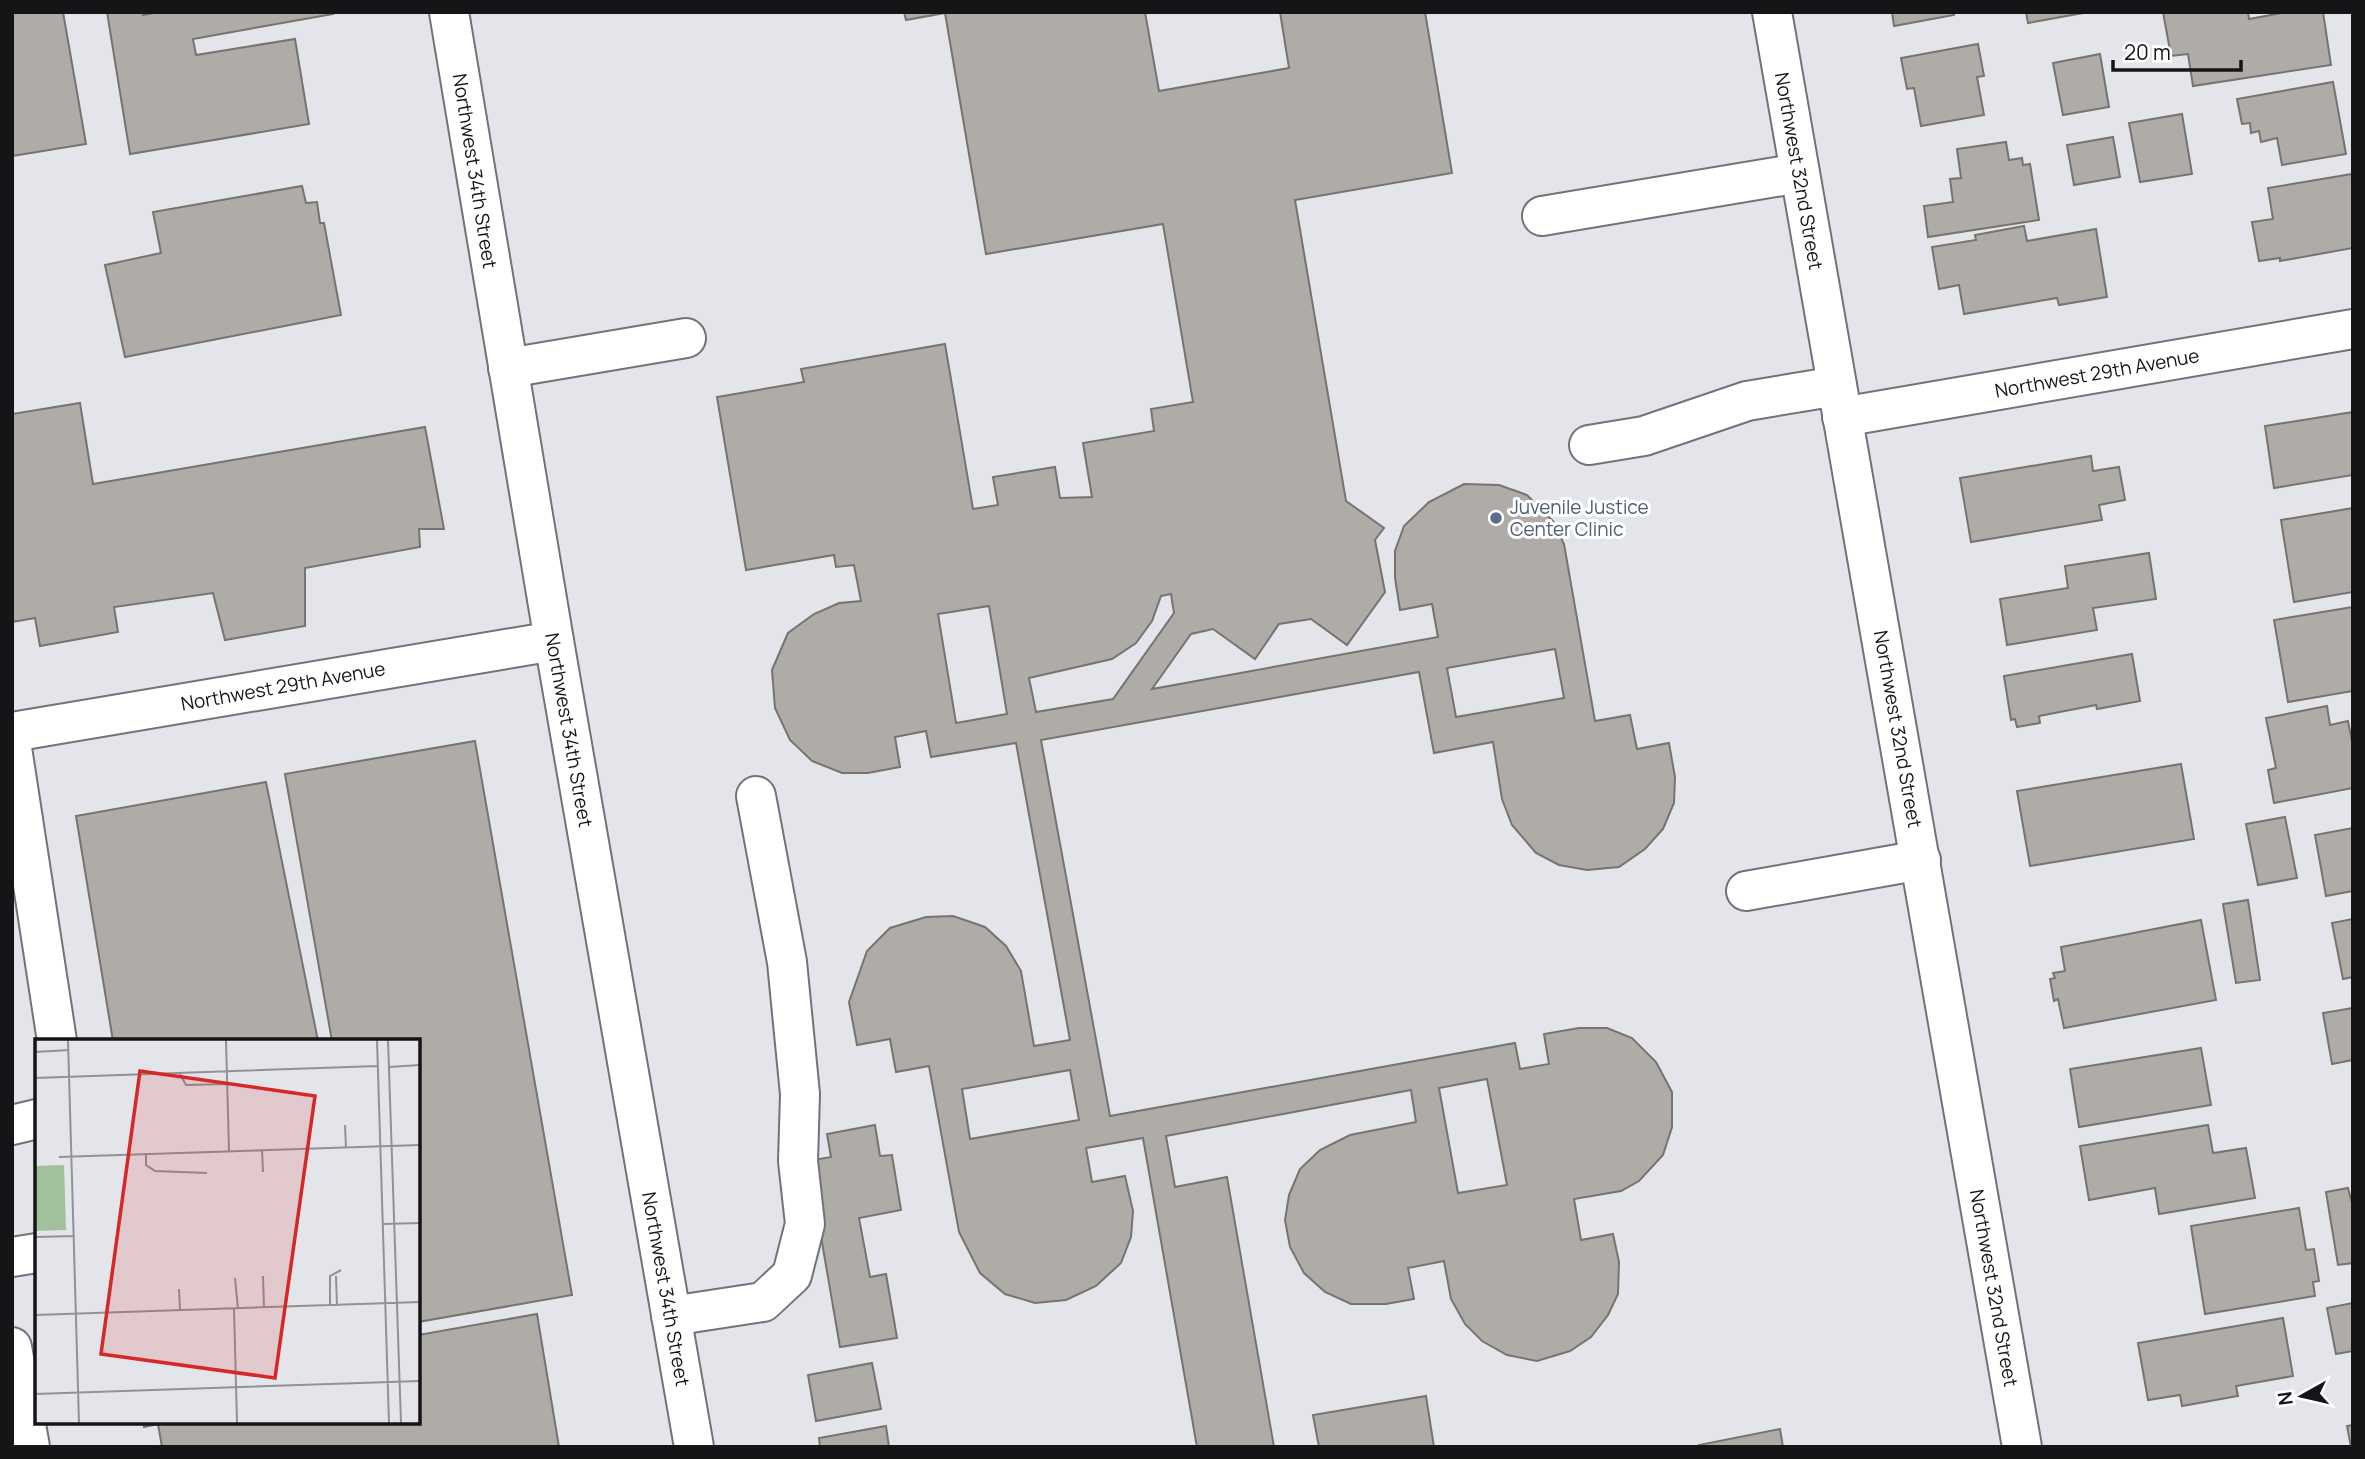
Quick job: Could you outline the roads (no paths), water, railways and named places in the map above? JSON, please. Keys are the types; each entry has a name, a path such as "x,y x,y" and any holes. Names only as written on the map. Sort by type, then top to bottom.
{"street":[{"name":"Northwest 34th Street","path":"449,12 554,641 694,1447"},
{"name":"Northwest 32nd Street","path":"1772,12 2022,1447"},
{"path":"1542,216 1800,173"},
{"name":"Northwest 29th Avenue","path":"1589,445 1644,436 1747,401 1839,402 2353,329"},
{"path":"508,368 686,338"},
{"name":"Northwest 29th Avenue","path":"12,732 554,641"},
{"path":"12,748 29,971 56,1039"},
{"path":"671,1316 762,1302 792,1275 805,1224 798,1161 800,1094 787,962 756,796"},
{"path":"1746,891 1921,860"},
{"path":"12,1125 35,1119"},
{"path":"12,1257 35,1253"},
{"path":"12,1347 30,1447"}],"place":[{"name":"Juvenile Justice Center Clinic","path":"1496,518"}]}
